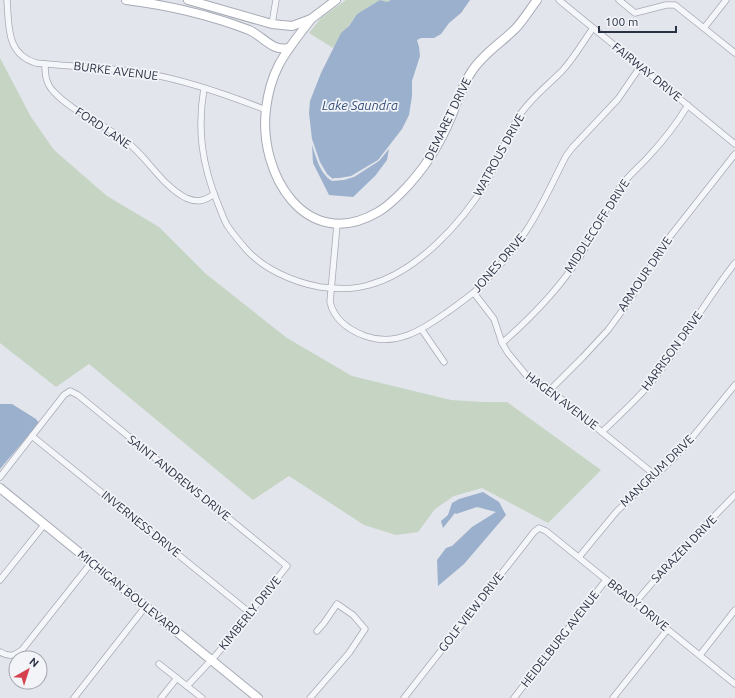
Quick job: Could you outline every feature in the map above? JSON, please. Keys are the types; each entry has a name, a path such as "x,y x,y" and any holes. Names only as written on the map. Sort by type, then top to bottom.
{"street":[{"name":"BURKE AVENUE","path":"7,0 10,33 16,50 29,61 45,64 95,67 149,74 232,96 266,110"},
{"path":"126,0 135,0 202,15 249,30 259,35 272,46 280,62"},
{"path":"188,0 204,2 272,24 292,26 311,19 336,0"},
{"path":"272,24 276,0"},
{"name":"DEMARET DRIVE","path":"311,19 289,48 273,76 266,110 266,140 276,174 285,193 295,205 305,213 317,219 337,225 361,220 378,212 387,206 414,180 435,150 452,114 462,88 472,70 492,49 516,28 536,0"},
{"name":"FAIRWAY DRIVE","path":"559,0 735,144"},
{"path":"618,0 635,13 673,4 735,53"},
{"path":"704,28 726,0"},
{"path":"202,15 204,2"},
{"name":"WATROUS DRIVE","path":"204,88 200,135 205,168 227,225 248,252 270,268 295,281 330,288 347,289 360,287 380,282 407,267 444,237 471,205 482,189 518,118 528,104 569,62 593,28"},
{"path":"272,46 283,49 289,48"},
{"name":"FORD LANE","path":"45,64 45,75 48,84 53,91 76,110 126,141 176,191 186,198 200,201 207,199 214,194"},
{"name":"JONES DRIVE","path":"337,225 330,288 330,302 332,311 345,325 358,334 369,338 390,339 408,336 422,330 474,293 509,254 527,229 572,148 618,99 640,67"},
{"name":"MIDDLECOFF DRIVE","path":"502,343 530,318 550,296 580,257 610,202 621,186 674,128 688,105"},
{"name":"ARMOUR DRIVE","path":"550,390 608,330 630,299 668,239 735,154"},
{"name":"HARRISON DRIVE","path":"602,432 625,411 650,384 725,275 735,263"},
{"name":"HAGEN AVENUE","path":"474,293 494,319 502,343 513,361 526,376 550,390 655,475"},
{"path":"422,330 444,362"},
{"name":"MANGRUM DRIVE","path":"579,557 617,510 671,461 686,445 735,385"},
{"name":"SAINT ANDREWS DRIVE","path":"32,436 64,395 70,391 78,395 287,566"},
{"path":"0,477 32,436"},
{"name":"INVERNESS DRIVE","path":"32,436 250,613"},
{"name":"MICHIGAN BOULEVARD","path":"0,488 258,698"},
{"name":"SARAZEN DRIVE","path":"635,603 676,555 735,495"},
{"path":"0,580 44,525"},
{"name":"BRADY DRIVE","path":"539,528 546,531 579,557 735,684"},
{"name":"GOLF VIEW DRIVE","path":"404,698 534,532 539,528"},
{"path":"0,652 11,656 22,650 91,563"},
{"name":"KIMBERLY DRIVE","path":"187,686 212,660 287,566"},
{"name":"HEIDELBURG AVENUE","path":"514,698 606,580"},
{"path":"310,698 324,680 349,653 366,629 353,615 337,604 317,631"},
{"path":"74,698 146,606"},
{"path":"700,655 735,610"},
{"path":"613,698 667,630"},
{"path":"159,664 202,698"},
{"path":"161,698 177,678"}],"green space":[{"path":"346,0 380,0 357,14 333,48 309,33 321,18"},
{"path":"380,0 391,0 387,2"},
{"path":"0,58 31,117 54,150 107,196 159,227 206,274 287,338 352,376 451,400 507,402 601,470 548,523 482,488 454,496 435,509 418,532 396,535 364,525 289,476 253,500 89,364 56,387 0,343"}],"water":[{"name":"Lake Saundra","path":"380,0 387,2 391,0 470,0 461,13 449,23 441,34 434,38 421,38 417,40 420,56 412,81 412,96 409,115 402,129 378,160 351,176 333,179 327,174 320,162 312,139 309,113 310,101 321,73 341,33 349,26 357,14"},
{"path":"312,145 321,170 332,181 354,177 379,161 389,149 387,160 375,176 353,197 329,195 313,163"},
{"path":"0,404 12,404 36,419 39,423 0,469"},
{"path":"483,492 499,502 506,515 464,564 438,586 437,560 446,548 452,546 472,527 496,512 477,507 456,514 455,513 443,528 441,521 448,515 452,503 459,499"}]}
